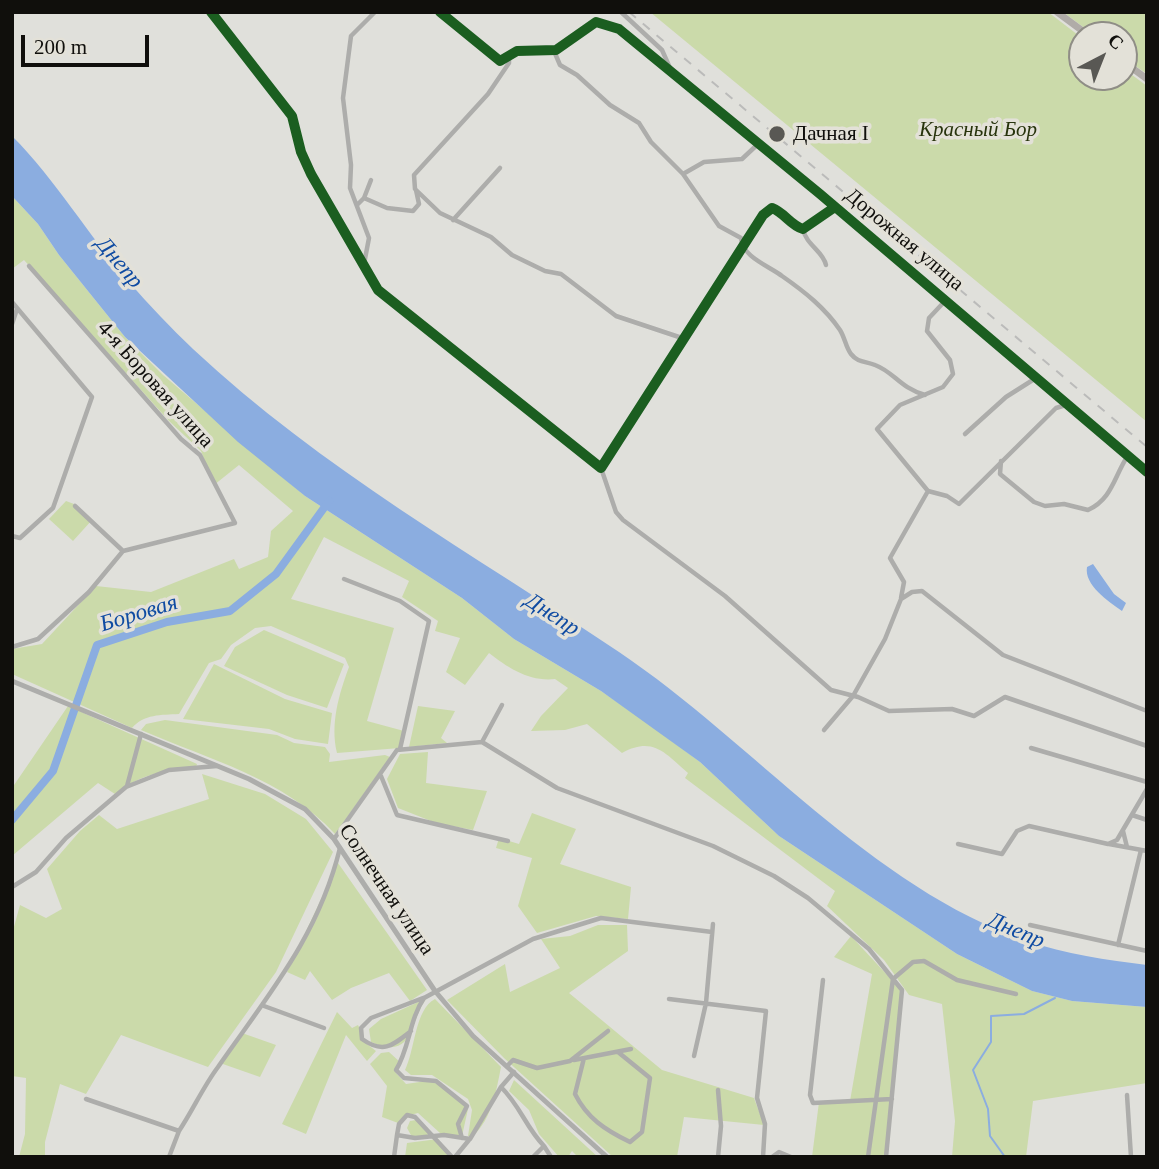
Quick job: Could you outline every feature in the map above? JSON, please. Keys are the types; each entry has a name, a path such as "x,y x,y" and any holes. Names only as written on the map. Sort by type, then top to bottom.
{"street":[{"path":"211,12 292,116 310,174 379,290 601,468 616,512 623,520 725,596 831,690 890,711 952,709 974,716 1005,697 1147,746"},
{"path":"364,264 369,238 350,188 349,148 345,134 345,72 351,36 375,12"},
{"path":"440,12 500,61 517,51 554,51 560,65 577,75 610,105 639,123 651,142 683,174 719,226 741,238 741,245 758,261 806,292 829,314 846,339 850,353 861,362 876,365 908,390 925,395"},
{"path":"621,12 662,50 671,68"},
{"name":"Дорожная улица","path":"554,51 600,21 634,39 1147,472"},
{"path":"364,198 387,208 413,211 419,204 414,175 488,94 509,63 509,58"},
{"path":"683,174 704,162 742,159 758,144"},
{"path":"453,220 500,168"},
{"path":"357,205 364,198 371,180"},
{"path":"415,189 440,213 491,237 512,255 545,271 561,274 615,316 682,338"},
{"path":"803,229 835,207"},
{"path":"601,468 741,245 772,208 780,211 794,226 803,229"},
{"path":"803,229 805,237 825,259 826,265"},
{"name":"4-я Боровая улица","path":"29,266 170,427 200,456 235,523 123,551"},
{"path":"944,301 929,318 928,331 950,360 953,374 943,387 900,405 877,429 928,491 947,496 959,504 1056,408 1067,404"},
{"path":"12,302 92,397 53,508 32,530 20,538 12,536"},
{"path":"12,324 17,308"},
{"path":"965,434 1006,397 1036,378"},
{"path":"1001,461 1000,474 1034,502 1045,506 1064,504 1088,510 1100,505 1109,495 1128,457"},
{"path":"824,730 853,696 885,639 901,599 904,582 890,558 928,491"},
{"path":"12,647 38,639 89,592 123,551 75,506"},
{"path":"334,839 400,749 429,621 400,601 344,579"},
{"path":"901,599 912,592 922,591 1003,655 1147,711"},
{"name":"Солнечная улица","path":"12,681 218,766 287,798 312,815 334,839 437,992 473,1036 607,1157"},
{"path":"482,742 502,705"},
{"path":"126,787 141,734"},
{"path":"400,749 482,742 557,789 713,846 774,876 837,921 869,949 902,990 886,1157"},
{"path":"1031,748 1147,782"},
{"path":"12,887 36,872 66,838 126,787 169,771 218,766"},
{"path":"381,776 397,815 508,841"},
{"path":"1108,844 1117,840 1147,789"},
{"path":"1132,816 1147,820"},
{"path":"958,844 1002,854 1017,831 1029,826 1144,851 1118,945"},
{"path":"1122,831 1127,848"},
{"path":"169,1157 179,1131 216,1068 264,1006 291,965 327,890 340,848"},
{"path":"411,1031 394,1046 385,1048 373,1047 362,1039 362,1028 371,1018 437,992 534,939 601,918 712,932"},
{"path":"694,1056 706,1003 713,924"},
{"path":"1030,925 1147,951"},
{"path":"868,1157 893,979 913,962 924,961 957,979 1016,994"},
{"path":"823,980 810,1095 813,1103 892,1099"},
{"path":"424,998 415,1010 405,1054 396,1070 404,1078 436,1081 467,1106 458,1124 462,1138"},
{"path":"669,999 766,1011 757,1098 765,1124 763,1157"},
{"path":"264,1006 324,1028"},
{"path":"570,1061 608,1031"},
{"path":"507,1066 513,1060 537,1068 631,1049"},
{"path":"584,1058 575,1094 584,1112 609,1132 630,1142 642,1132 650,1077 618,1052"},
{"path":"394,1157 400,1124 407,1115 415,1116 454,1157 470,1139 501,1087 514,1072"},
{"path":"501,1087 519,1104 531,1133 551,1157"},
{"path":"718,1090 721,1126 718,1157"},
{"path":"1127,1095 1131,1157"},
{"path":"86,1099 179,1131"},
{"path":"397,1135 470,1139"},
{"path":"533,1157 544,1146"},
{"path":"772,1157 779,1152 791,1157"}],"green space":[{"name":"Красный Бор","path":"650,12 1048,12 1068,27 1068,91 1138,91 1138,79 1147,86 1147,422"},
{"path":"1063,12 1147,12 1147,74 1138,68 1138,21 1075,21"},
{"path":"12,196 38,224 59,255 125,337 163,375 305,496 462,598 514,639 601,691 649,724 700,762 779,836 957,954 1032,991 1072,1001 1147,1007 1147,1083 1033,1101 1026,1157 952,1157 955,1121 942,1004 909,995 884,960 827,906 835,891 685,778 688,773 658,749 642,746 622,753 587,724 565,730 531,731 541,716 568,688 555,679 520,673 489,653 465,685 446,672 460,638 435,631 438,621 402,597 409,581 324,537 291,599 394,628 367,721 404,731 400,748 337,753 335,720 349,667 345,658 271,626 255,628 231,645 221,659 209,663 179,714 147,718 132,728 12,674 12,649 42,644 96,586 151,592 234,559 239,569 268,557 271,531 293,511 239,465 214,485 201,451 169,421 24,260 12,269"},
{"path":"66,501 74,504 92,520 73,541 49,519"},
{"path":"264,630 344,664 327,708 287,695 224,666 235,647"},
{"path":"214,664 285,699 332,713 328,744 295,739 269,729 183,719"},
{"path":"68,706 197,764 196,767 153,774 115,794 98,783 12,856 12,788"},
{"path":"418,706 455,711 441,738 447,743 409,747"},
{"path":"165,720 277,735 294,743 325,747 330,754 329,762 385,755 390,757 335,834 315,815 269,785 219,761 141,730 146,724"},
{"path":"428,752 426,783 487,791 473,830 436,823 398,808 387,779 400,754"},
{"path":"202,774 265,794 306,819 333,852 276,972 208,1067 121,1035 86,1094 60,1084 45,1142 45,1157 19,1157 25,1134 26,1078 12,1076 12,934 20,905 46,918 62,909 47,869 80,831 99,815 117,829 209,799"},
{"path":"532,813 576,829 560,864 631,887 628,919 596,916 537,933 518,906 532,858 496,848 499,838 519,844"},
{"path":"338,863 427,990 410,1001 389,973 351,988 332,1000 310,971 305,980 287,972"},
{"path":"598,925 627,925 628,951 569,993 662,1070 754,1098 764,1125 684,1117 677,1157 613,1157 504,1058 447,1000 505,964 510,992 560,968 541,939 570,936"},
{"path":"851,936 903,992 886,1157 812,1157 819,1102 850,1101 872,974 834,957"},
{"path":"427,998 404,1042 396,1047 386,1047 371,1042 369,1029 381,1019"},
{"path":"435,999 501,1067 489,1113 473,1136 468,1136 472,1110 468,1099 432,1075 411,1075 405,1070 419,1021 428,1004"},
{"path":"337,1012 352,1028 358,1025 367,1044 376,1051 367,1061 346,1035 306,1134 282,1124"},
{"path":"242,1033 276,1045 260,1077 220,1063"},
{"path":"389,1052 401,1063 396,1073 406,1084 433,1080 468,1109 462,1136 440,1133 418,1113 406,1116 398,1123 382,1117 387,1086 370,1064 381,1053"},
{"path":"514,1080 598,1157 578,1157 572,1151 568,1157 559,1157 539,1134 529,1110 509,1091"},
{"path":"416,1120 432,1135 412,1137 407,1128 410,1121"},
{"path":"438,1139 452,1157 405,1157 407,1143"}],"water":[{"name":"Днепр","path":"12,136 43,171 114,264 160,316 193,349 293,433 400,509 619,652 669,688 815,810 916,886 970,917 1041,946 1101,959 1147,965 1147,1007 1072,1001 1032,991 957,954 779,836 700,762 601,691 514,639 462,598 305,496 238,442 125,337 59,255 38,224 12,196"},
{"path":"1093,564 1114,594 1126,603 1122,611 1098,592 1089,580 1087,567"}],"waterway":[{"name":"Боровая","path":"12,820 53,771 97,645 167,622 230,611 276,574 329,501"},
{"path":"1005,1157 990,1136 988,1109 973,1070 991,1042 991,1016 1024,1014 1055,998"}],"railway":[{"path":"629,12 1147,447"}],"cycle path":[{"path":"211,12 292,116 301,152 311,174 378,290 601,468 763,215 772,208 803,229 835,207"},
{"path":"440,12 500,61 517,51 556,50 596,22 619,29 820,194 1147,472"}],"place":[{"name":"Дачная I","path":"777,134"}]}
